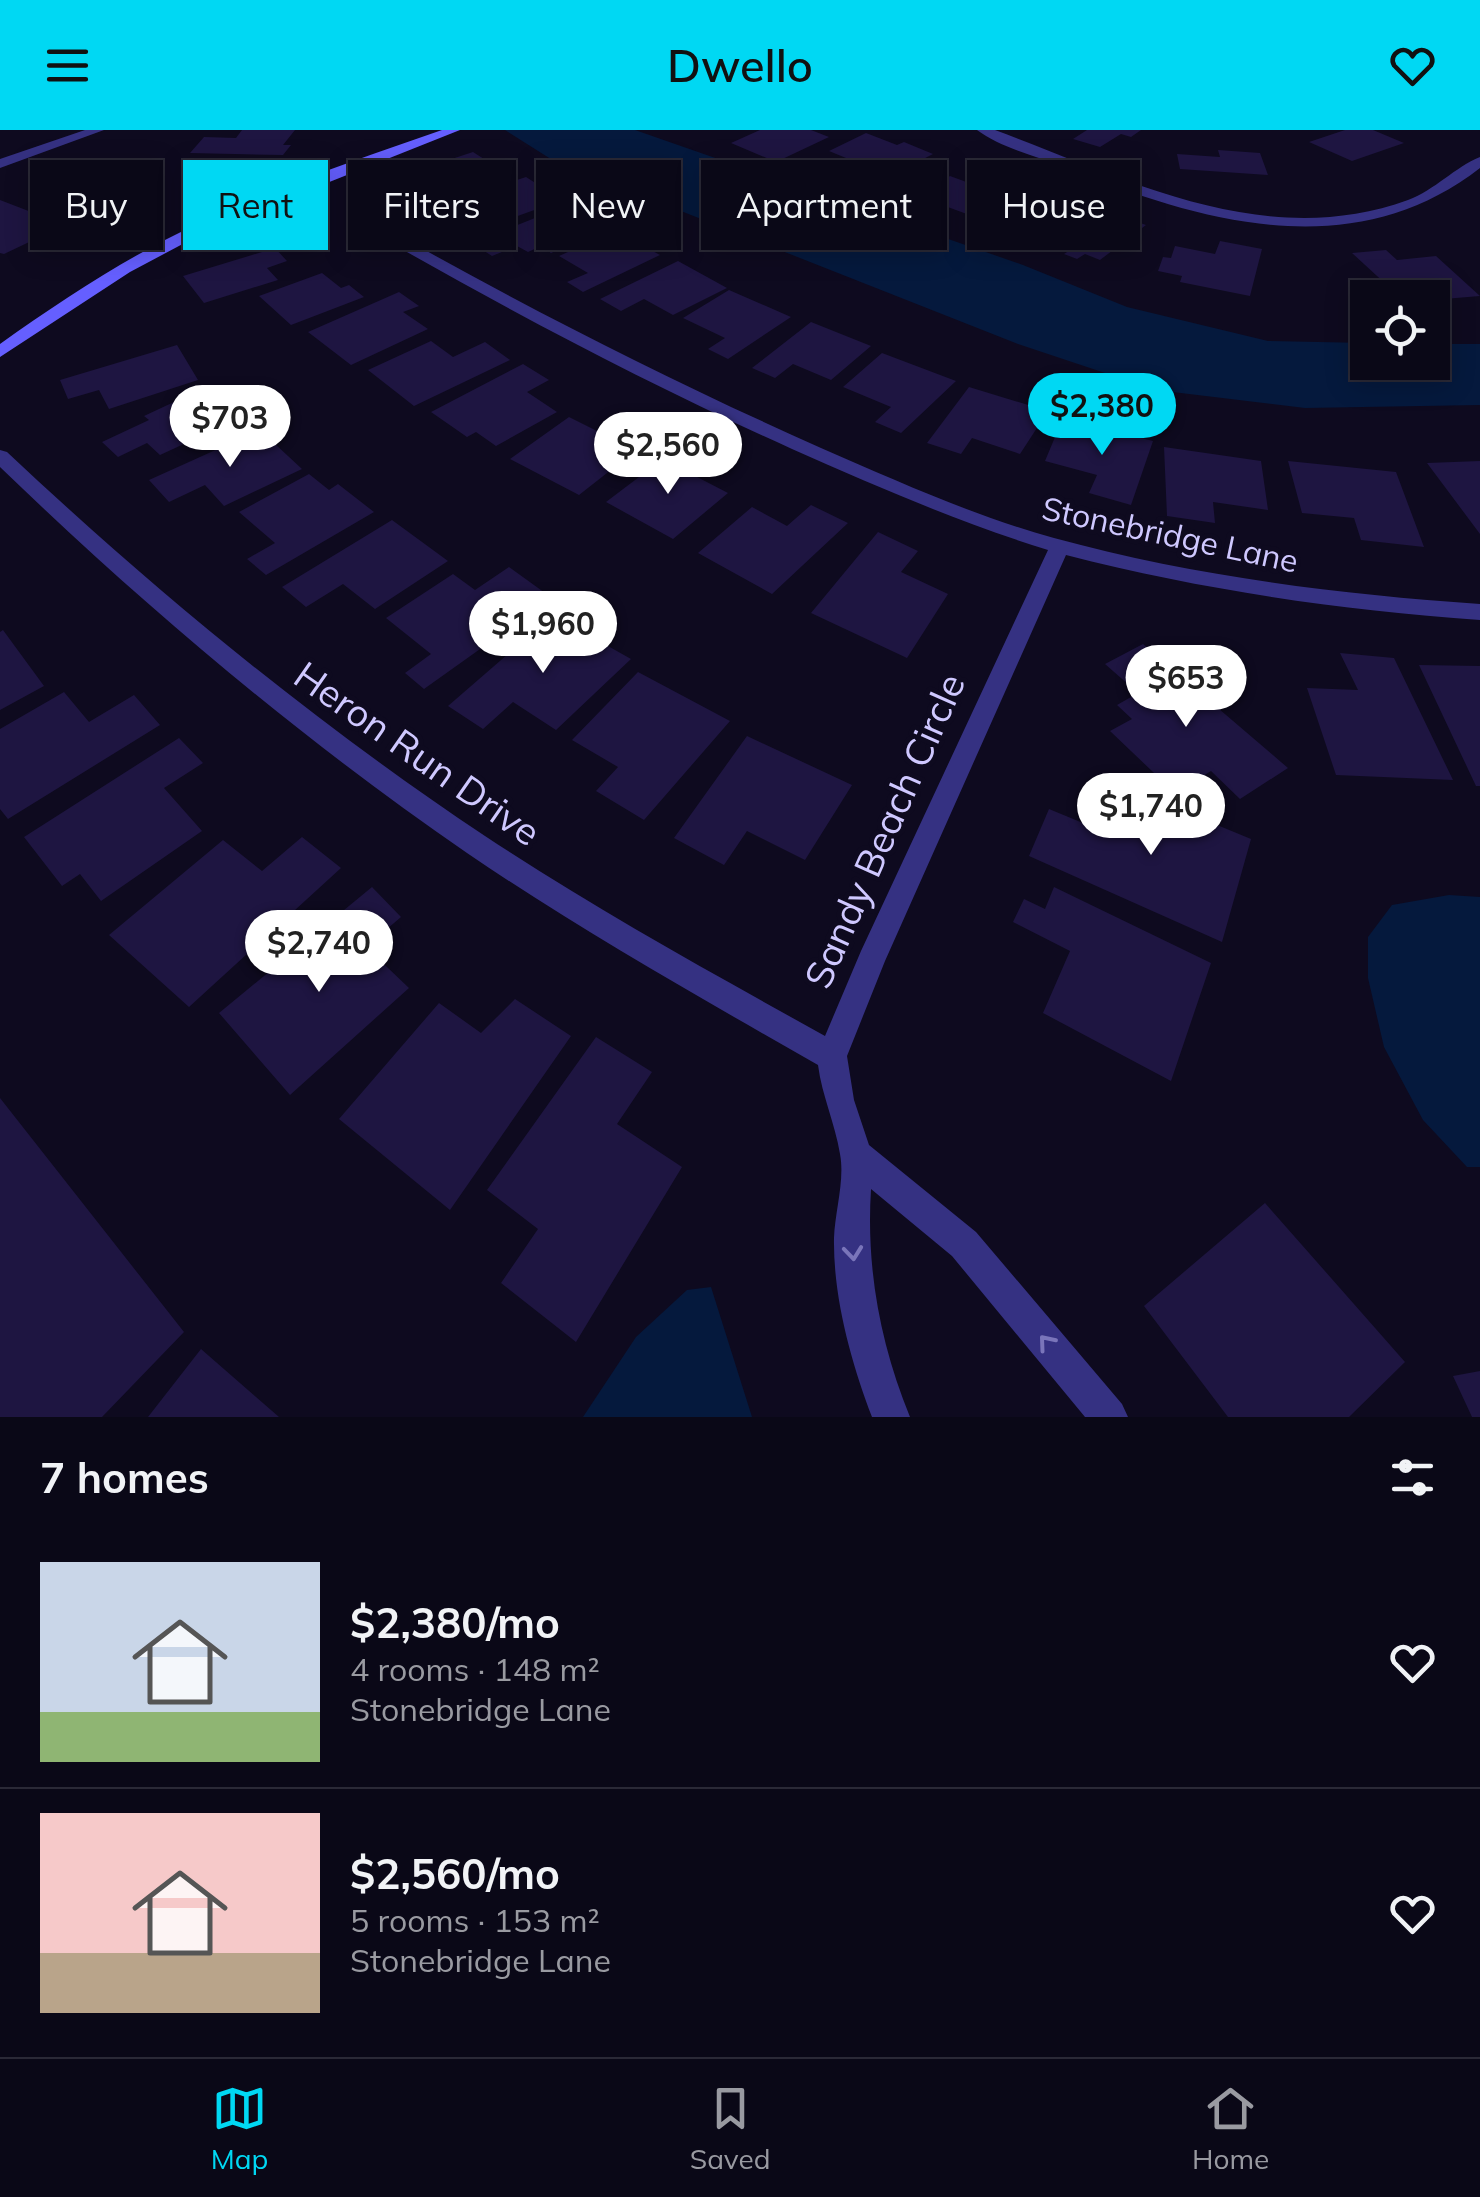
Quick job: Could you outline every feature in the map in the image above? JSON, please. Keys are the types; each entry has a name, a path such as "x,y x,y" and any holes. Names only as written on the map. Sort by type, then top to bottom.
{"street":[{"path":"0,164 98,130"},
{"path":"0,352 88,290 183,238 295,188 454,130"},
{"path":"983,130 1169,201 1239,218 1269,220 1320,221 1372,215 1442,190 1480,161"},
{"name":"Stonebridge Lane","path":"413,250 507,304 737,418 921,497 1060,546 1290,594 1480,612"},
{"name":"Heron Run Drive","path":"0,456 92,546 192,632 402,793 606,928 832,1056"},
{"name":"Sandy Beach Circle","path":"832,1056 871,960 1060,546"},
{"path":"832,1056 838,1100 857,1156 851,1241 854,1270 876,1379 891,1417"},
{"path":"857,1156 964,1244 1109,1417"}],"water":[{"path":"505,130 635,130 721,160 701,160 701,219 681,211 681,160 552,160"},
{"path":"947,239 967,246 967,250 980,250 1023,265 1127,307 1268,341 1350,343 1350,380 1450,380 1450,344 1480,344 1480,405 1305,408 1156,390 1018,344 780,250 947,250"},
{"path":"1449,895 1480,897 1480,1167 1467,1167 1423,1120 1384,1047 1368,978 1368,937 1392,905"},
{"path":"711,1287 752,1417 583,1417 636,1337 687,1290"}],"building":[{"path":"242,130 295,130 283,145 291,145 283,155 190,153 204,137 236,138"},
{"path":"760,130 811,130 829,137 780,160 731,143"},
{"path":"1087,130 1141,130 1131,137 1121,134 1100,147 1073,139"},
{"path":"1345,130 1373,130 1404,143 1352,161 1309,142"},
{"path":"866,133 933,154 921,160 842,160 846,158 829,151"},
{"path":"1218,150 1260,153 1268,175 1180,169 1177,154 1220,157"},
{"path":"473,152 486,160 449,160"},
{"path":"526,177 536,183 536,209 516,217 516,180"},
{"path":"947,178 967,182 967,214 947,207"},
{"path":"0,200 30,212 30,242 0,253"},
{"path":"536,218 536,248 528,252 516,246 516,226"},
{"path":"1220,241 1262,249 1250,296 1180,282 1182,276 1158,271 1163,257 1171,258 1175,246 1215,254"},
{"path":"268,250 277,250 287,261 267,268 278,280 204,303 183,276"},
{"path":"483,250 507,250 492,256"},
{"path":"572,250 651,250 660,255 583,292 567,282 588,273 559,256"},
{"path":"1070,250 1113,250 1100,260 1085,254 1077,259 1064,254"},
{"path":"1386,250 1397,260 1436,256 1480,296 1450,298 1450,280 1381,280 1352,253"},
{"path":"678,261 727,288 673,315 644,299 621,311 600,299"},
{"path":"322,273 341,288 349,285 364,297 291,325 259,296"},
{"path":"729,290 791,317 728,359 708,349 725,338 683,318"},
{"path":"399,292 419,306 403,312 428,329 351,365 308,332"},
{"path":"811,322 871,346 831,380 793,364 775,378 752,368"},
{"path":"431,341 453,357 485,342 510,360 414,406 368,370"},
{"path":"177,345 198,380 109,409 99,390 68,399 60,380"},
{"path":"882,353 956,381 901,433 875,422 891,407 843,387"},
{"path":"523,364 549,380 527,392 557,412 496,446 476,432 467,437 431,412"},
{"path":"969,387 1048,411 1020,454 972,438 961,454 927,443"},
{"path":"204,388 246,422 191,449 186,443 160,455 147,443 118,457 102,442 149,420 144,416"},
{"path":"569,417 605,435 627,419 658,433 579,495 510,459"},
{"path":"1063,418 1153,441 1131,505 1089,493 1097,475 1045,461"},
{"path":"260,430 302,469 224,506 205,485 169,502 149,480"},
{"path":"1164,447 1261,461 1268,510 1213,502 1215,523 1167,516"},
{"path":"676,449 687,455 674,465 728,493 673,539 606,502"},
{"path":"1288,461 1396,472 1424,547 1361,540 1354,518 1302,513"},
{"path":"1480,461 1480,534 1427,463"},
{"path":"309,474 329,490 338,484 374,512 266,575 247,559 275,543 239,512"},
{"path":"811,505 848,523 772,594 698,553 752,507 787,526"},
{"path":"392,520 448,561 375,609 343,584 306,607 282,587"},
{"path":"878,532 918,551 901,572 948,594 907,658 811,613"},
{"path":"509,567 552,598 424,689 405,673 431,654 386,618 453,574 475,590"},
{"path":"553,615 631,659 556,730 513,702 483,729 448,706"},
{"path":"3,630 44,686 0,710 0,632"},
{"path":"1143,644 1288,768 1240,799 1211,771 1175,793 1110,731 1132,719 1117,705 1138,693 1105,664"},
{"path":"1340,653 1394,658 1453,780 1336,775 1307,688 1358,690"},
{"path":"1419,665 1480,666 1480,786 1476,786"},
{"path":"638,672 730,721 644,820 596,791 618,767 572,740"},
{"path":"64,692 89,722 134,695 160,725 8,819 0,809 0,729"},
{"path":"747,736 852,785 805,860 747,831 724,865 674,838"},
{"path":"179,738 203,763 164,788 202,831 101,901 80,874 62,886 24,837"},
{"path":"1113,782 1251,839 1222,942 1029,856 1049,809 1095,828"},
{"path":"302,837 341,868 189,1007 109,935 223,840 262,871"},
{"path":"372,887 401,917 366,947 409,988 290,1095 219,1013"},
{"path":"1054,887 1211,963 1171,1081 1043,1013 1070,951 1013,922 1024,899 1045,909"},
{"path":"515,999 571,1036 450,1210 339,1119 439,1003 481,1033"},
{"path":"596,1037 652,1072 617,1124 682,1167 576,1342 501,1283 538,1229 487,1190"},
{"path":"0,1098 184,1332 102,1417 0,1417"},
{"path":"1265,1203 1405,1362 1349,1417 1228,1417 1144,1306"},
{"path":"201,1349 279,1417 148,1417"},
{"path":"1480,1371 1480,1417 1472,1417 1453,1376"}]}
